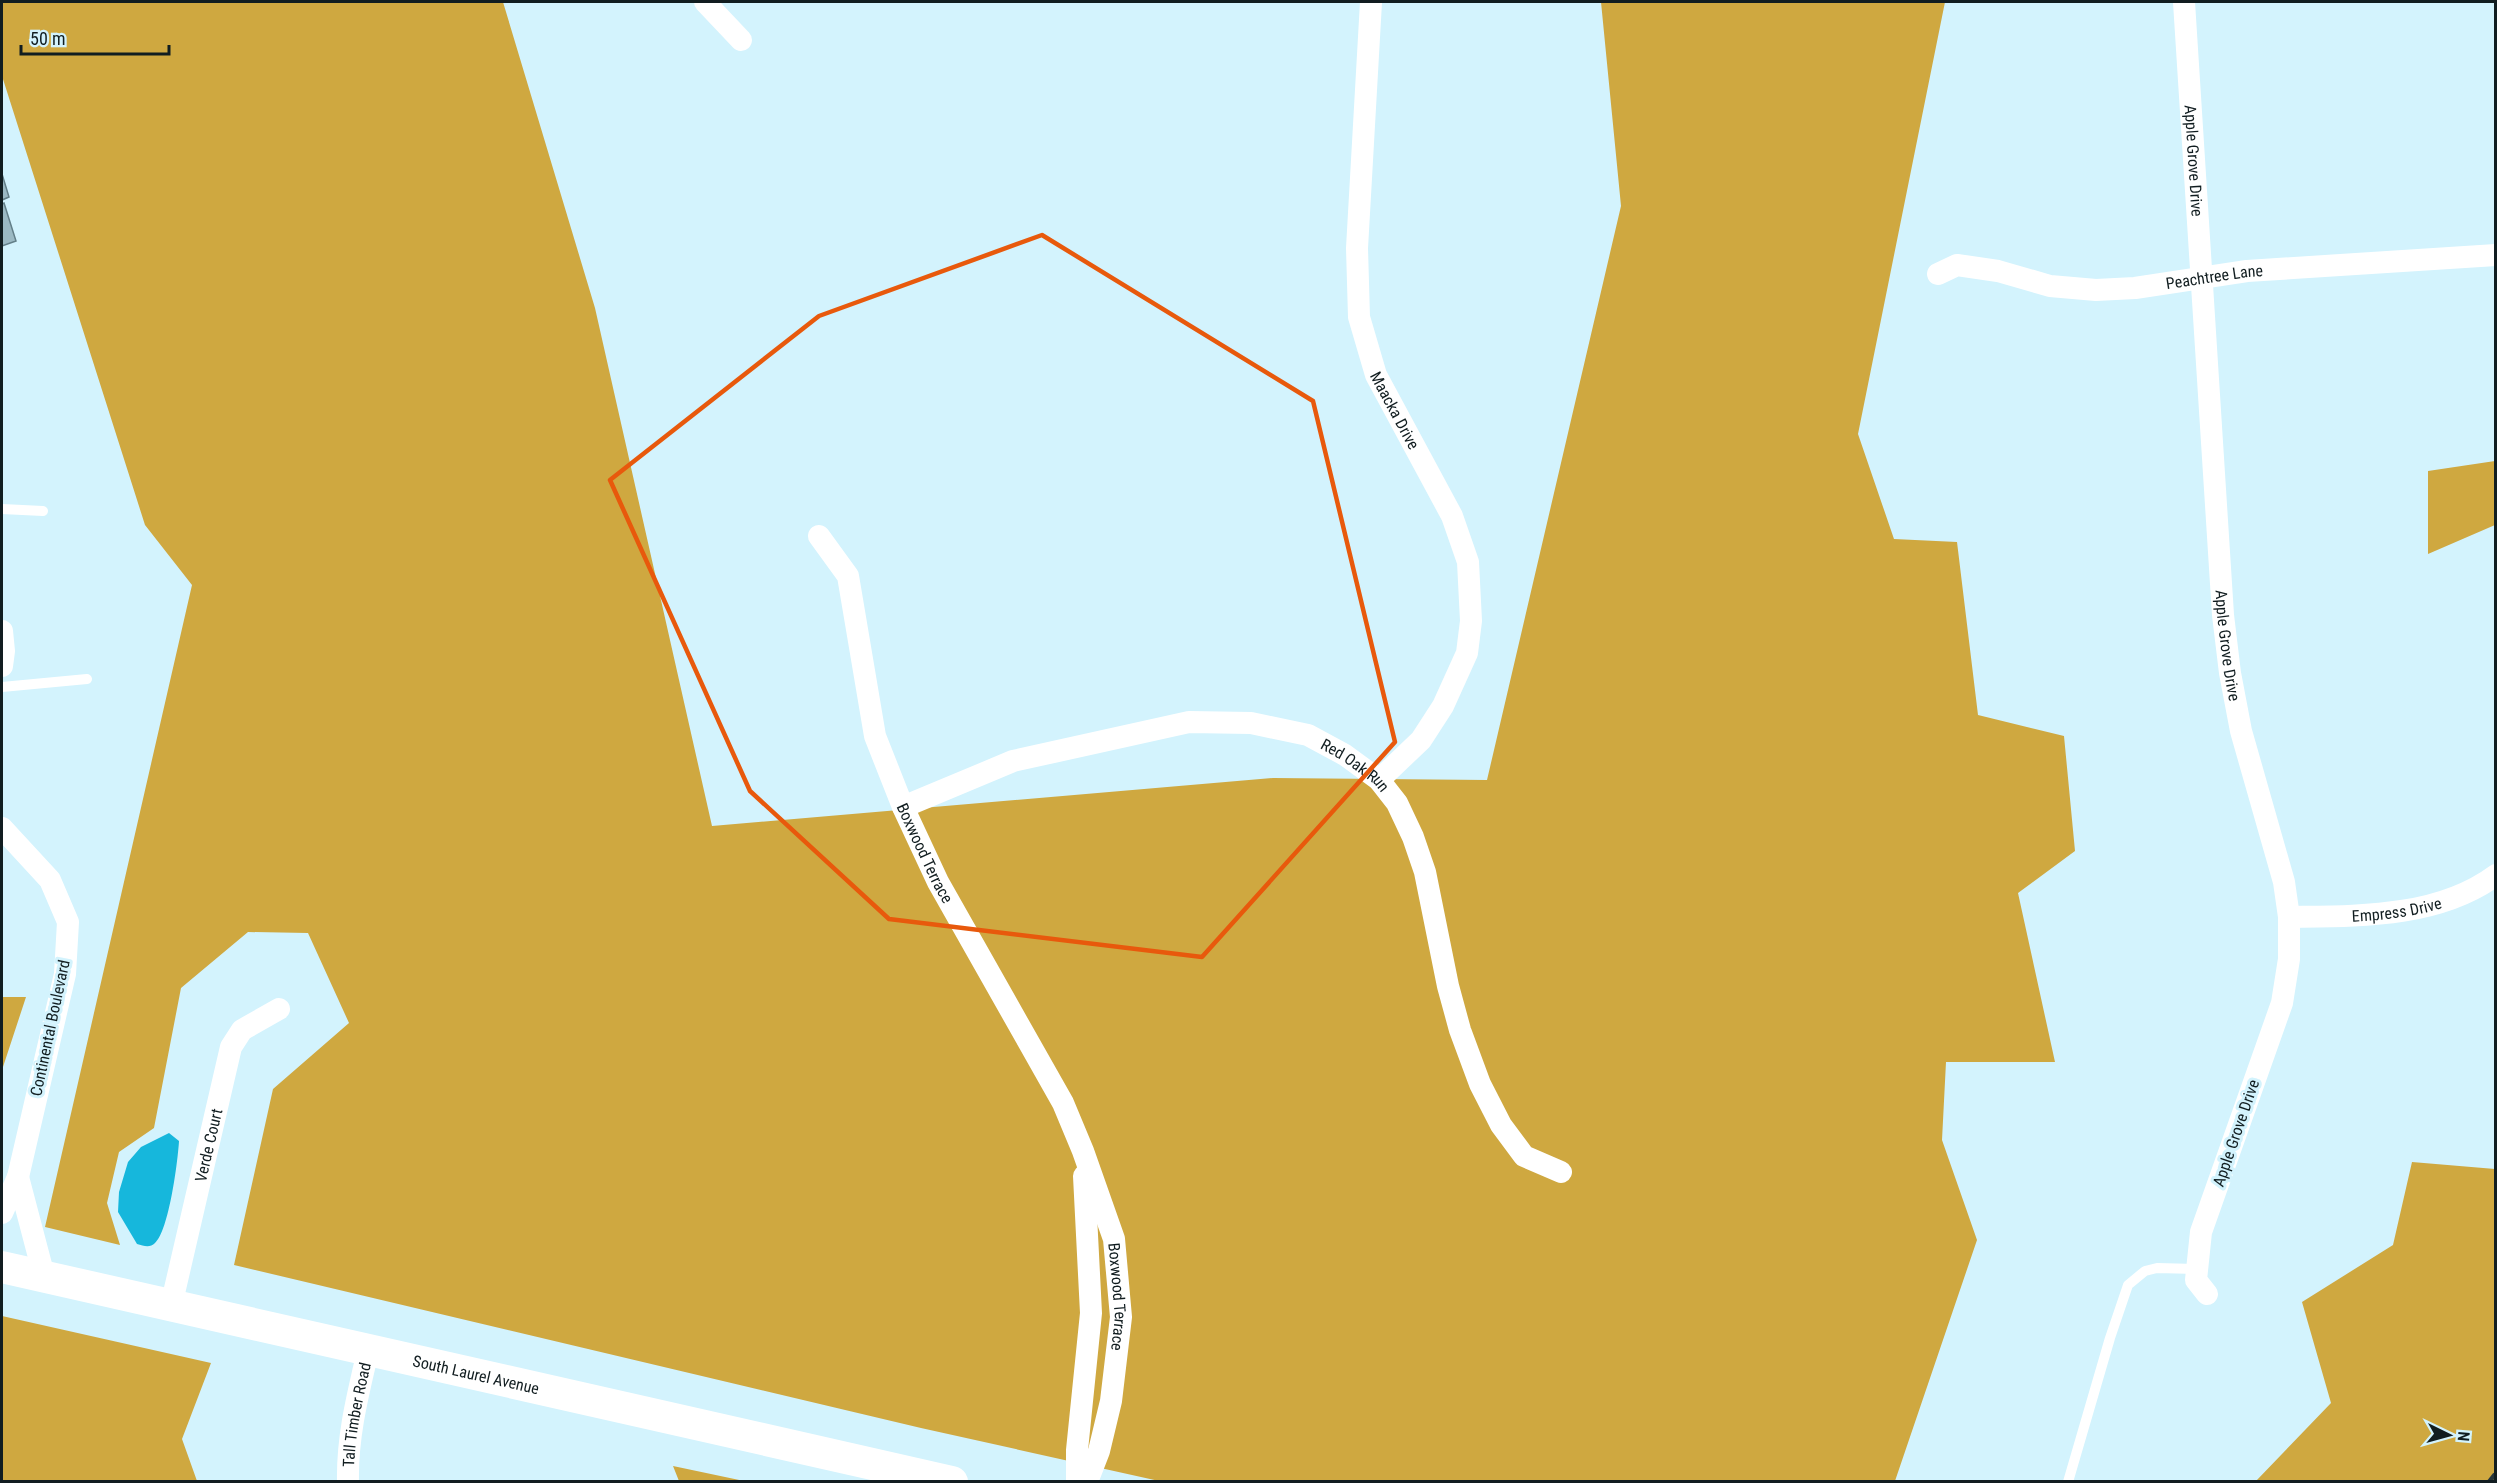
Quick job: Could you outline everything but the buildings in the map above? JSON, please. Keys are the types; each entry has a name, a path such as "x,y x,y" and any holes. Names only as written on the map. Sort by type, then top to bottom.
{"main road":[{"name":"South Laurel Avenue","path":"2,1266 952,1482"}],"street":[{"path":"705,2 741,40"},
{"name":"Maacka Drive","path":"1371,2 1357,248 1359,316 1376,375 1452,516 1468,562 1471,621 1467,653 1443,706 1421,740 1379,780"},
{"name":"Apple Grove Drive","path":"2184,2 2223,615 2230,673 2241,731 2284,882 2289,917 2289,959 2282,1003 2201,1232 2196,1269"},
{"name":"Peachtree Lane","path":"1938,274 1957,265 1998,271 2050,286 2096,290 2135,288 2247,271 2496,255"},
{"name":"Boxwood Terrace","path":"819,536 848,576 875,736 903,807 938,882 1063,1103 1083,1151 1114,1239 1121,1317 1112,1401 1099,1451 1087,1482"},
{"path":"2,631 4,651 2,666"},
{"name":"Red Oak Run","path":"903,807 1013,761 1189,722 1251,723 1308,735 1345,756 1379,780 1397,803 1413,837 1425,872 1448,986 1460,1030 1480,1084 1501,1125 1524,1156 1561,1172"},
{"name":"Continental Boulevard","path":"2,828 50,880 68,922 65,974 18,1177 2,1213"},
{"name":"Empress Drive","path":"2289,917 2399,911 2433,904 2472,890 2496,875"},
{"name":"Verde Court","path":"171,1306 231,1047 242,1030 279,1009"},
{"name":"Boxwood Terrace","path":"1077,1482 1077,1450 1091,1313 1083,1151"},
{"name":"Continental Boulevard","path":"18,1177 44,1276"},
{"path":"2196,1269 2196,1280 2207,1294"},
{"name":"Tall Timber Road","path":"348,1482 353,1414 368,1351"}],"lane":[{"path":"2,509 43,511"},
{"path":"2,687 87,680"},
{"path":"2068,1482 2128,1285 2145,1271 2157,1268 2196,1269"}],"highlighted area":[{"path":"1042,235 1313,401 1395,742 1202,957 889,919 750,791 610,480 819,316"}],"shaded area":[{"path":"2,2 503,2 595,308 712,826 1273,778 1487,780 1621,206 1601,2 1945,2 1858,434 1894,539 1957,542 1978,715 2064,736 2075,851 2018,893 2055,1062 1946,1062 1942,1140 1977,1240 1895,1481 1159,1481 921,1428 234,1265 273,1089 349,1023 308,933 248,932 181,988 154,1128 119,1152 107,1203 120,1245 45,1227 192,585 145,525 2,76"},
{"path":"2495,461 2495,525 2428,554 2428,471"},
{"path":"2,997 26,997 2,1070"},
{"path":"2412,1162 2495,1169 2495,1481 2256,1481 2331,1403 2302,1302 2393,1245"},
{"path":"2,1316 211,1363 182,1439 197,1481 2,1481"},
{"path":"673,1466 744,1481 679,1481"}],"water":[{"path":"169,1133 179,1141 175,1178 165,1225 153,1245 137,1244 118,1212 119,1192 128,1162 141,1147"}],"railway":[{"path":"2489,1482 2496,1473"}]}
